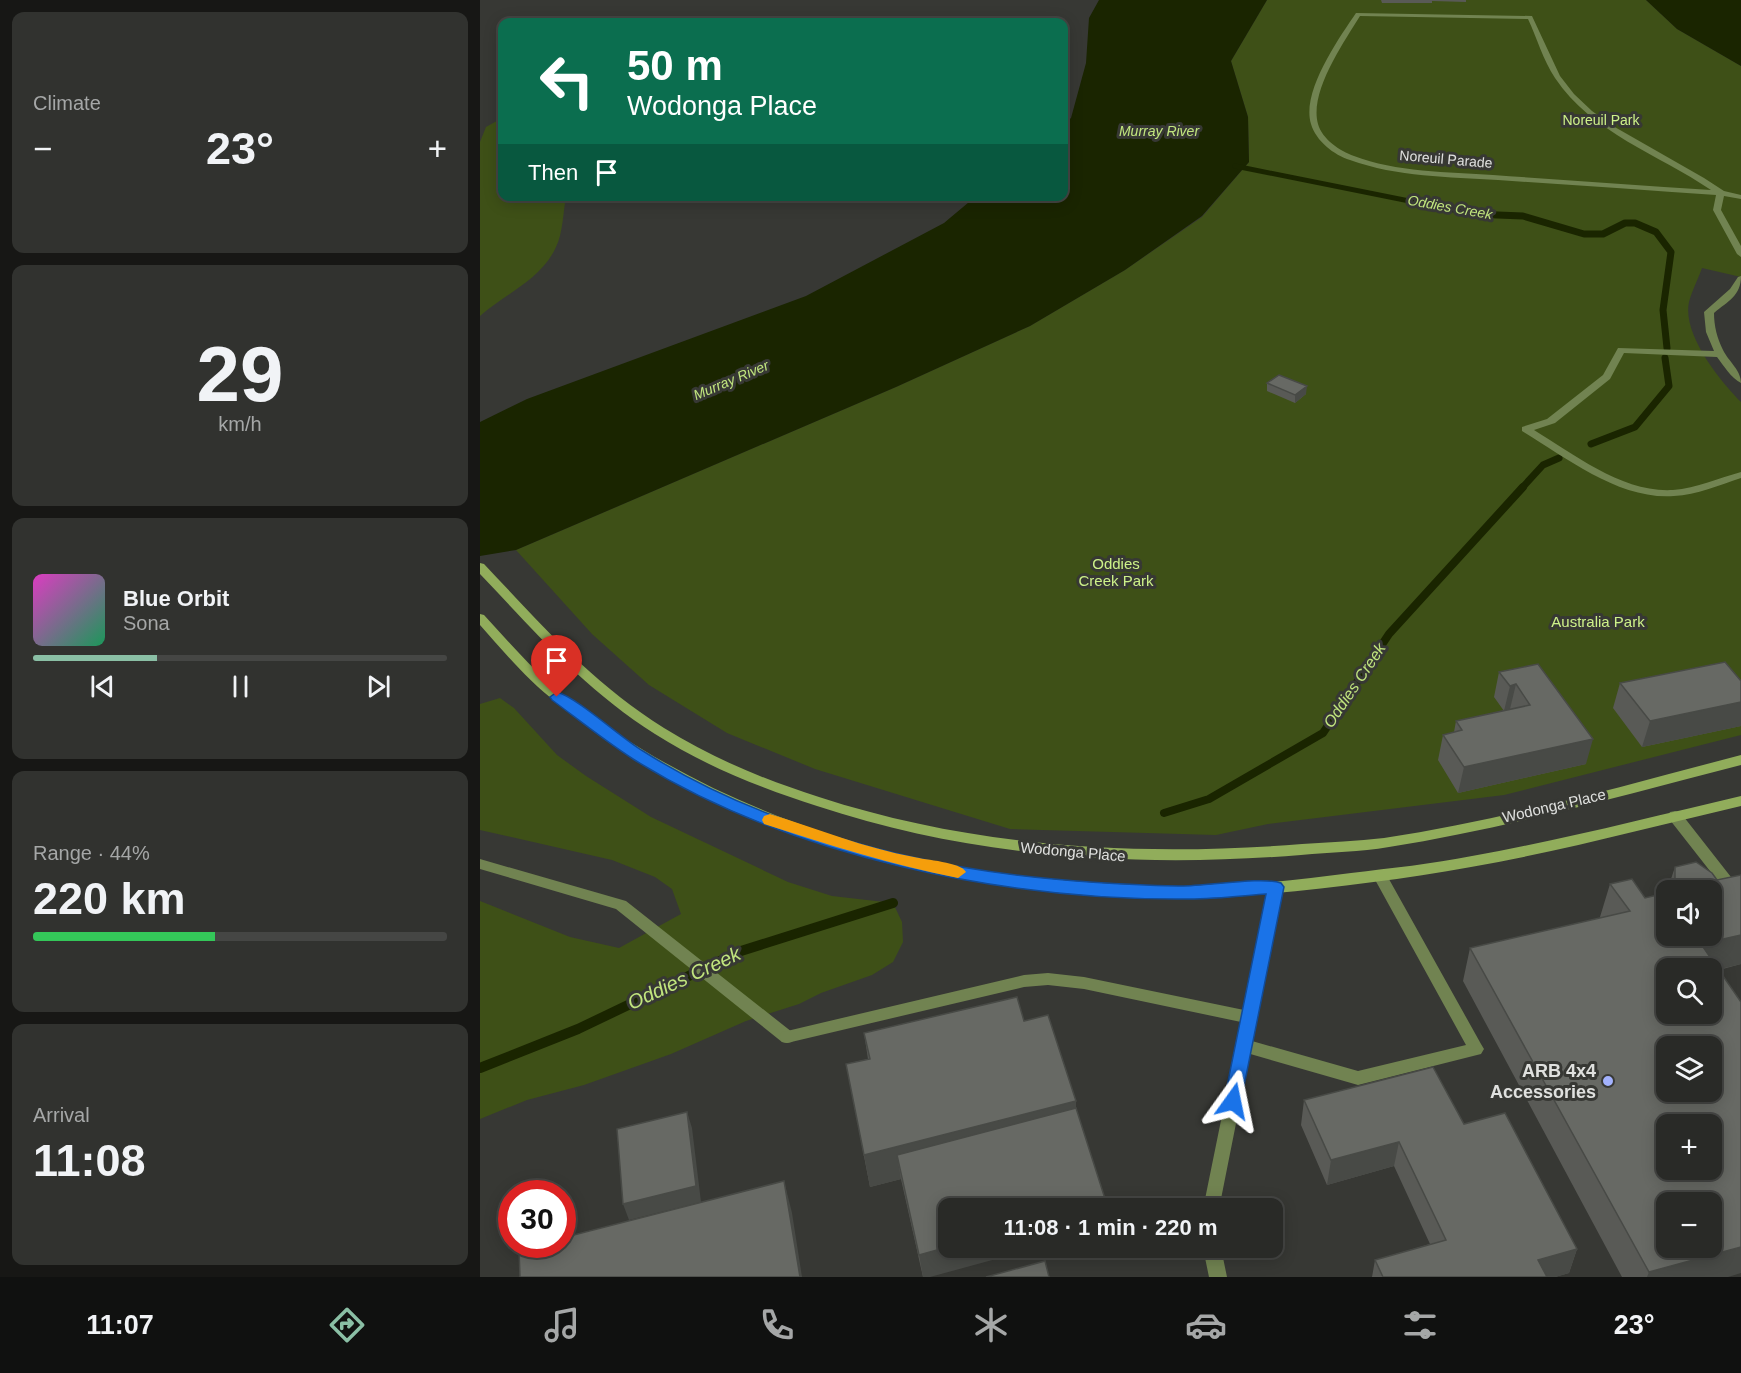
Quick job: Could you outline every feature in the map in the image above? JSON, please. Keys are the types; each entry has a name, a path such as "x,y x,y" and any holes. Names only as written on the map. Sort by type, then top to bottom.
{"main road":[{"name":"Wodonga Place","path":"480,567 570,663 635,714 701,755 796,794 857,814 928,832 1036,851 1127,857 1220,856 1386,842 1470,826 1741,760"},
{"path":"480,618 557,697 638,755 692,785 752,813 805,832 911,863 989,877 1113,891 1191,893 1276,887 1380,876 1488,858 1741,801"}],"street":[{"name":"Noreuil Parade","path":"1720,193 1697,175 1642,147 1609,126 1578,102 1557,77 1530,18 1358,14 1327,64 1315,98 1314,123 1329,145 1351,158 1404,171 1720,193 1741,197"},
{"path":"1720,193 1717,210 1741,254"},
{"path":"1741,279 1734,291 1709,312 1709,328 1720,354 1741,380"},
{"path":"1720,354 1621,350 1606,377 1551,421 1526,429 1629,486 1655,493 1674,493 1741,475"},
{"path":"1675,816 1737,883 1740,905"},
{"path":"480,864 621,905 787,1037 1024,981 1048,979 1084,983 1251,1018"},
{"path":"1245,1046 1358,1077 1476,1049 1380,876"},
{"path":"1213,1198 1276,887"},
{"path":"1214,1258 1218,1277"}],"green space":[{"name":"Oddies Creek Park","path":"1267,0 1646,0 1677,29 1741,66 1741,277 1702,268 1689,302 1688,315 1691,328 1704,356 1741,402 1741,735 1504,795 1268,824 1216,835 1010,829 815,769 727,733 649,685 592,634 516,550 896,387 1030,326 1125,270 1202,217 1249,162 1248,117 1231,61"},
{"path":"498,120 498,201 565,201 560,235 549,258 532,277 480,316 480,142 486,127"},
{"path":"500,698 514,708 557,755 651,817 788,882 832,896 893,903 902,922 903,942 893,962 872,975 821,993 799,1004 746,1021 671,1054 584,1085 527,1100 480,1119 480,901 570,937 619,948 681,914 672,889 655,877 612,860 480,830 480,704"}],"water":[{"name":"Murray River","path":"1099,0 1267,0 1231,61 1248,117 1249,162 1202,216 1125,270 1030,326 896,387 516,550 480,556 480,422 527,399 806,296 944,223 970,201 1068,201 1068,121 1071,118 1086,63 1089,18"},
{"path":"1646,0 1741,0 1741,66 1677,29"}],"building":[{"path":"1279,375 1307,386 1295,395 1267,383"},
{"path":"1725,662 1741,681 1741,702 1650,721 1620,683"},
{"path":"1538,664 1593,739 1464,767 1443,735 1462,730 1456,721 1530,705 1516,684 1510,686 1499,672"},
{"path":"1696,862 1712,873 1717,880 1675,880 1675,867"},
{"path":"1741,875 1741,935 1722,939 1722,880 1717,880"},
{"path":"1632,879 1645,898 1656,895 1656,946 1702,946 1711,958 1656,958 1656,1024 1722,1024 1722,974 1741,1002 1741,1247 1722,1252 1722,1192 1656,1192 1656,1258 1701,1258 1649,1272 1470,948 1630,911 1610,884"},
{"path":"1017,997 1024,1021 1048,1015 1076,1101 864,1155 846,1064 870,1059 864,1033"},
{"path":"1433,1067 1464,1124 1505,1113 1577,1249 1538,1260 1547,1277 1383,1277 1375,1260 1446,1240 1399,1142 1331,1160 1304,1100"},
{"path":"1076,1108 1105,1198 938,1198 938,1250 919,1255 897,1155"},
{"path":"687,1112 696,1186 623,1204 617,1129"},
{"path":"784,1181 800,1277 520,1277 519,1258 576,1258 576,1234"},
{"path":"1045,1261 1049,1277 986,1277"}],"waterway":[{"name":"Oddies Creek","path":"1235,166 1474,214 1502,215"},
{"name":"Oddies Creek","path":"1472,214 1523,216 1584,234 1603,234 1625,223 1635,223 1656,232 1671,252 1663,310 1667,348"},
{"name":"Oddies Creek","path":"1591,444 1635,427 1669,386 1665,358"},
{"name":"Oddies Creek","path":"1522,488 1543,465 1559,458"},
{"name":"Oddies Creek","path":"1164,813 1209,799 1323,733 1389,634 1523,487"},
{"name":"Oddies Creek","path":"480,1068 578,1029 741,951 893,903"}],"slow traffic":[{"path":"770,820 849,846 911,863 958,872"}],"place":[{"name":"ARB 4x4 Accessories","path":"1608,1081"}],"route":[{"path":"557,697 638,755 712,795 752,813 805,832 911,863 989,877 1113,891 1191,893 1276,887 1233,1101"}],"park label":[{"name":"Noreuil Park","path":"1601,120"},
{"name":"Australia Park","path":"1598,622"}]}
